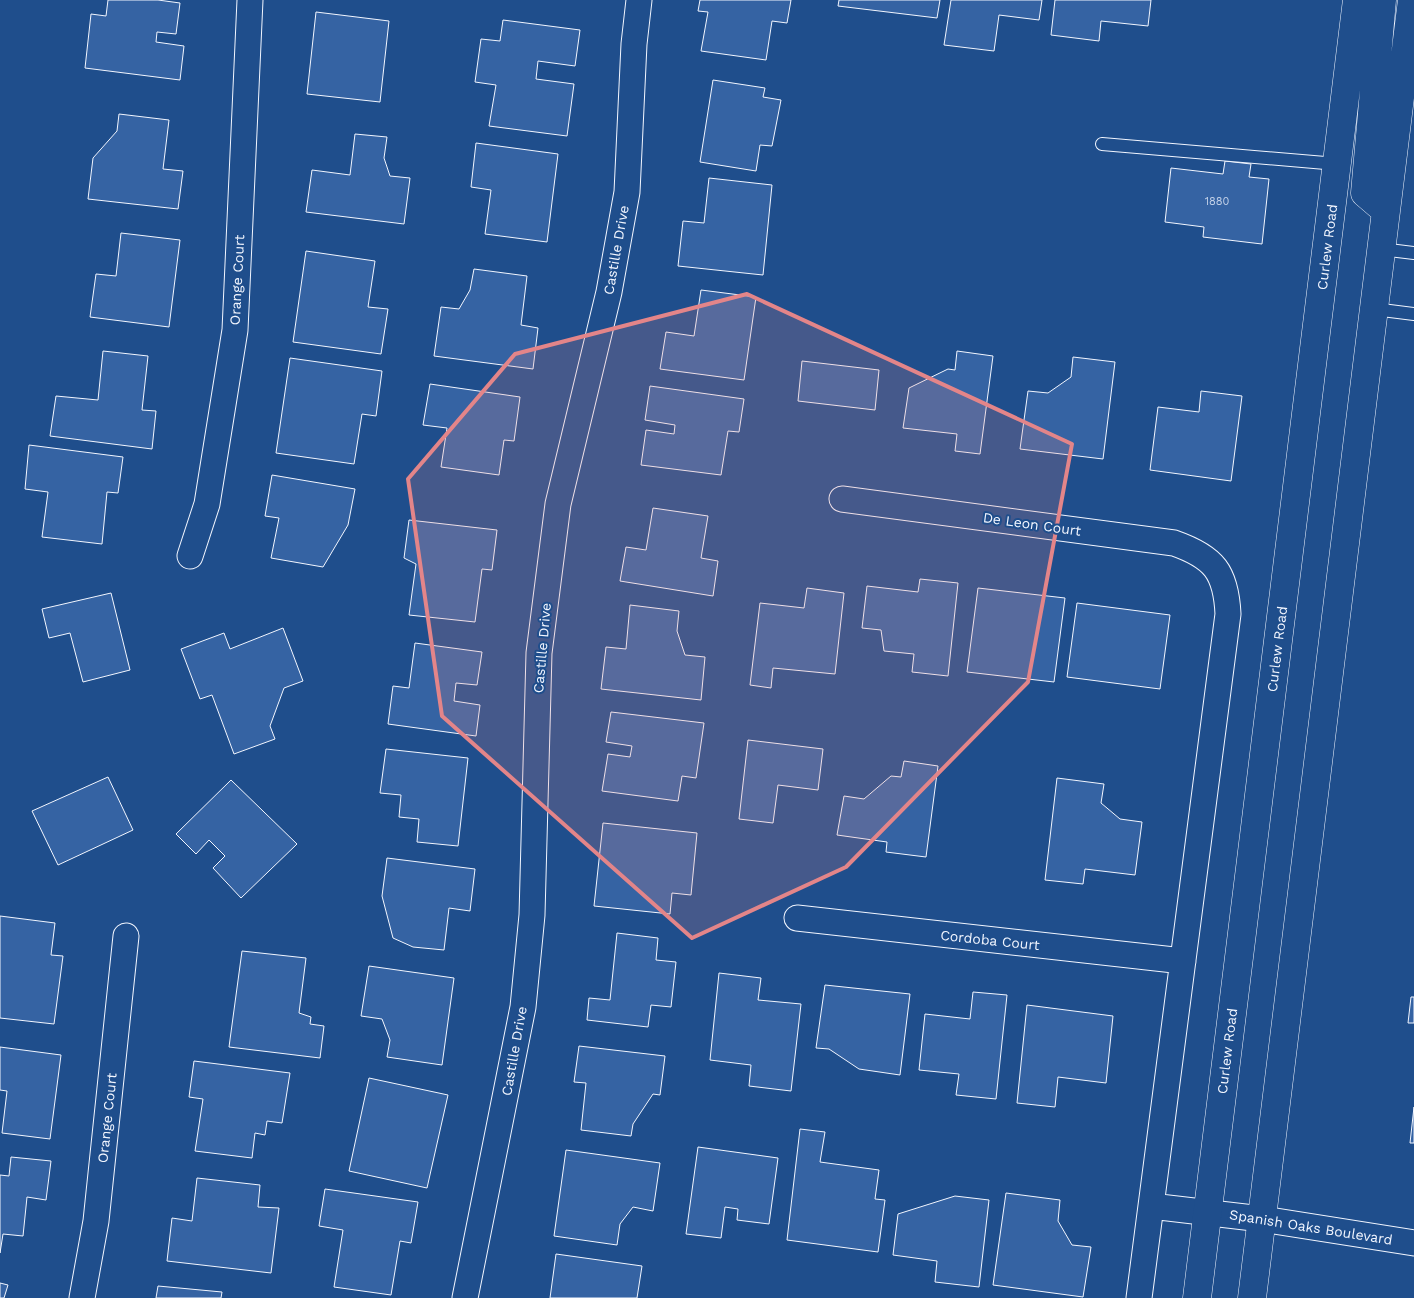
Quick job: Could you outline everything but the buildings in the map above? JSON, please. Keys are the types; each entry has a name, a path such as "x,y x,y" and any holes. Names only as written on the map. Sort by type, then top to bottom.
{"main road":[{"name":"Curlew Road","path":"1197,1298 1357,0"},
{"path":"1382,0 1365,193 1386,211"},
{"path":"1252,1298 1381,249 1408,78 1412,0"}],"street":[{"name":"Orange Court","path":"190,556 207,504 234,330 250,0"},
{"name":"Castille Drive","path":"464,1298 523,1007 532,915 539,653 558,504 609,292 627,192 634,44 639,0"},
{"name":"De Leon Court","path":"842,499 1174,543 1197,551 1215,567 1227,589 1228,614 1184,961"},
{"name":"Cordoba Court","path":"797,918 1184,961"},
{"name":"Orange Court","path":"82,1298 96,1221 126,936"},
{"path":"1139,1298 1184,961"},
{"name":"Spanish Oaks Boulevard","path":"1151,1206 1262,1219 1414,1243"}],"lane":[{"path":"1102,144 1337,164"},
{"path":"1381,249 1414,253"},
{"path":"1374,309 1414,314"}],"highlighted area":[{"path":"747,294 1072,444 1028,682 846,867 692,938 442,716 408,479 515,354"}]}
